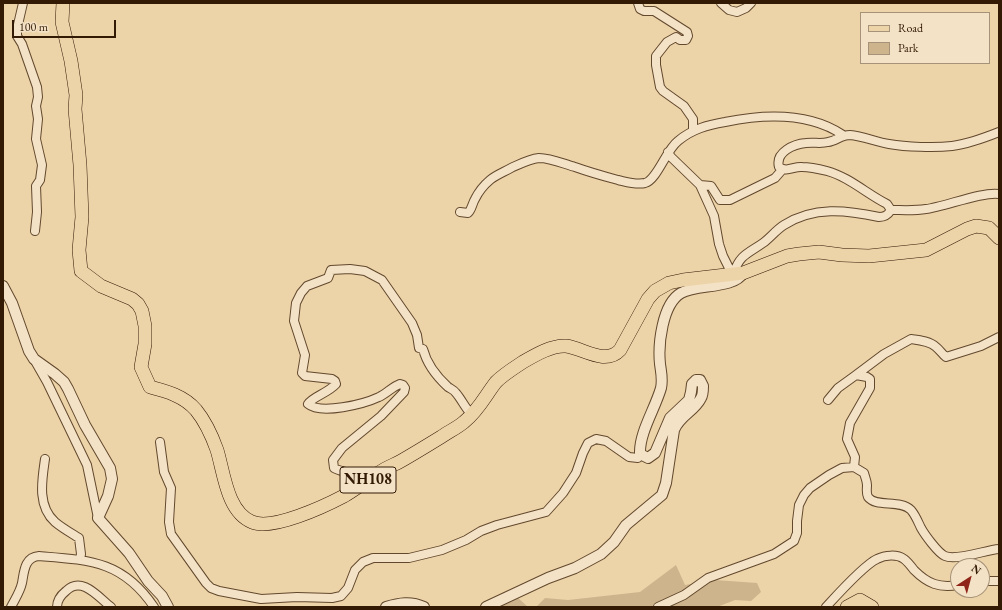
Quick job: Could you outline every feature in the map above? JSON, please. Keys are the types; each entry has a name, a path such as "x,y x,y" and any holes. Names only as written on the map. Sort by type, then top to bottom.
{"main road":[{"name":"NH108","path":"63,3 62,22 71,61 76,95 75,109 80,165 82,217 79,250 81,270 101,286 132,299 138,304 142,311 146,326 141,367 150,387 169,391 195,409 204,422 215,446 226,486 239,512 245,519 260,525 272,524 328,504 455,429 472,415 482,404 496,383 503,376 525,361 545,351 565,346 604,357 610,357 617,354 648,299 660,287 669,283 736,273 787,256 799,254 820,252 842,255 869,256 926,250 976,226 989,228 999,238"},
{"path":"847,607 860,600 872,607"}],"street":[{"path":"23,3 17,29 17,36 22,44 38,92 36,106 38,119 36,139 42,166 40,180 36,186 37,212 35,231"},
{"path":"638,3 640,9 644,11 654,11 687,32 688,36 686,40 676,38 670,40 657,54 656,61 662,91 684,106 693,119 693,131"},
{"path":"721,3 729,10 737,12 746,8 751,3"},
{"path":"460,212 468,213 475,199 490,180 497,175 532,160 541,158 600,176 634,184 644,183 651,180 668,152 678,140 705,126 746,117 789,117 815,122 831,128 843,135 857,136 888,144 904,146 953,146 984,138 999,132"},
{"path":"782,170 777,163 779,158 782,153 792,146 806,142 825,143 834,141 843,135"},
{"path":"160,442 165,476 171,488 169,522 170,534 206,583 211,588 219,591 266,599 297,597 332,598 341,596 348,588 355,570 363,562 373,558 409,558 442,550 497,525 546,512 563,494 576,473 588,443 596,439 606,441 629,457 638,458 645,431 661,387 662,375 660,364 664,320 670,305 675,298 681,293 695,289 732,282 741,276 736,273 723,256 714,216 700,185 675,161 668,152"},
{"path":"700,185 711,186 720,200 730,200 774,178 782,170 800,167 828,172 844,178 887,204 891,210"},
{"path":"891,210 926,209 977,197 999,194"},
{"path":"736,273 736,267 743,256 763,243 784,226 802,216 811,213 833,211 879,218 889,214 891,210"},
{"path":"355,489 357,482 355,476 334,468 333,460 342,448 381,416 404,392 405,388 400,384 380,397 350,406 326,408 311,406 308,404 310,401 334,387 336,384 332,379 305,376 302,374 305,355 295,327 294,310 301,293 307,286 328,278 331,270 350,269 365,271 382,280 412,323 417,335 419,348 423,349 431,369 454,391 472,415"},
{"path":"3,286 12,303 28,351 44,367 64,382 85,425 110,468 112,479 108,496 98,518"},
{"path":"828,400 838,388 884,354 910,339 931,344 937,347 940,352 946,356 981,346 999,337"},
{"path":"34,358 87,465 98,518 129,553 148,581 162,596 168,607"},
{"path":"854,467 855,457 847,439 850,423 871,385 870,379 867,377 856,375"},
{"path":"486,607 548,578 575,568 601,554 614,542 626,525 662,495 666,483 674,430 677,422 695,406 702,397 702,382 696,380 692,384 692,392 689,400 670,418 655,453 648,458 640,454"},
{"path":"45,459 42,481 44,506 47,513 55,523 79,538 81,554 80,560"},
{"path":"658,607 684,595 708,578 774,554 794,540 797,533 796,521 799,505 804,495 810,488 842,468 854,467 864,473 868,497 873,501 901,504 910,509 917,518 921,528 944,556 956,558 999,549"},
{"path":"826,607 864,569 877,559 892,555 903,558 916,572 932,585 950,586"},
{"path":"11,607 22,584 23,570 28,562 39,556 98,563 120,572 148,598 154,607"},
{"path":"57,607 60,597 70,587 75,585 89,589 111,607"},
{"path":"386,607 407,603 418,604 424,607"}],"green space":[{"path":"676,565 685,585 715,580 757,583 761,592 751,601 735,600 717,607 536,607 545,598 568,600 640,592"},
{"path":"517,597 528,607 500,607"}]}
